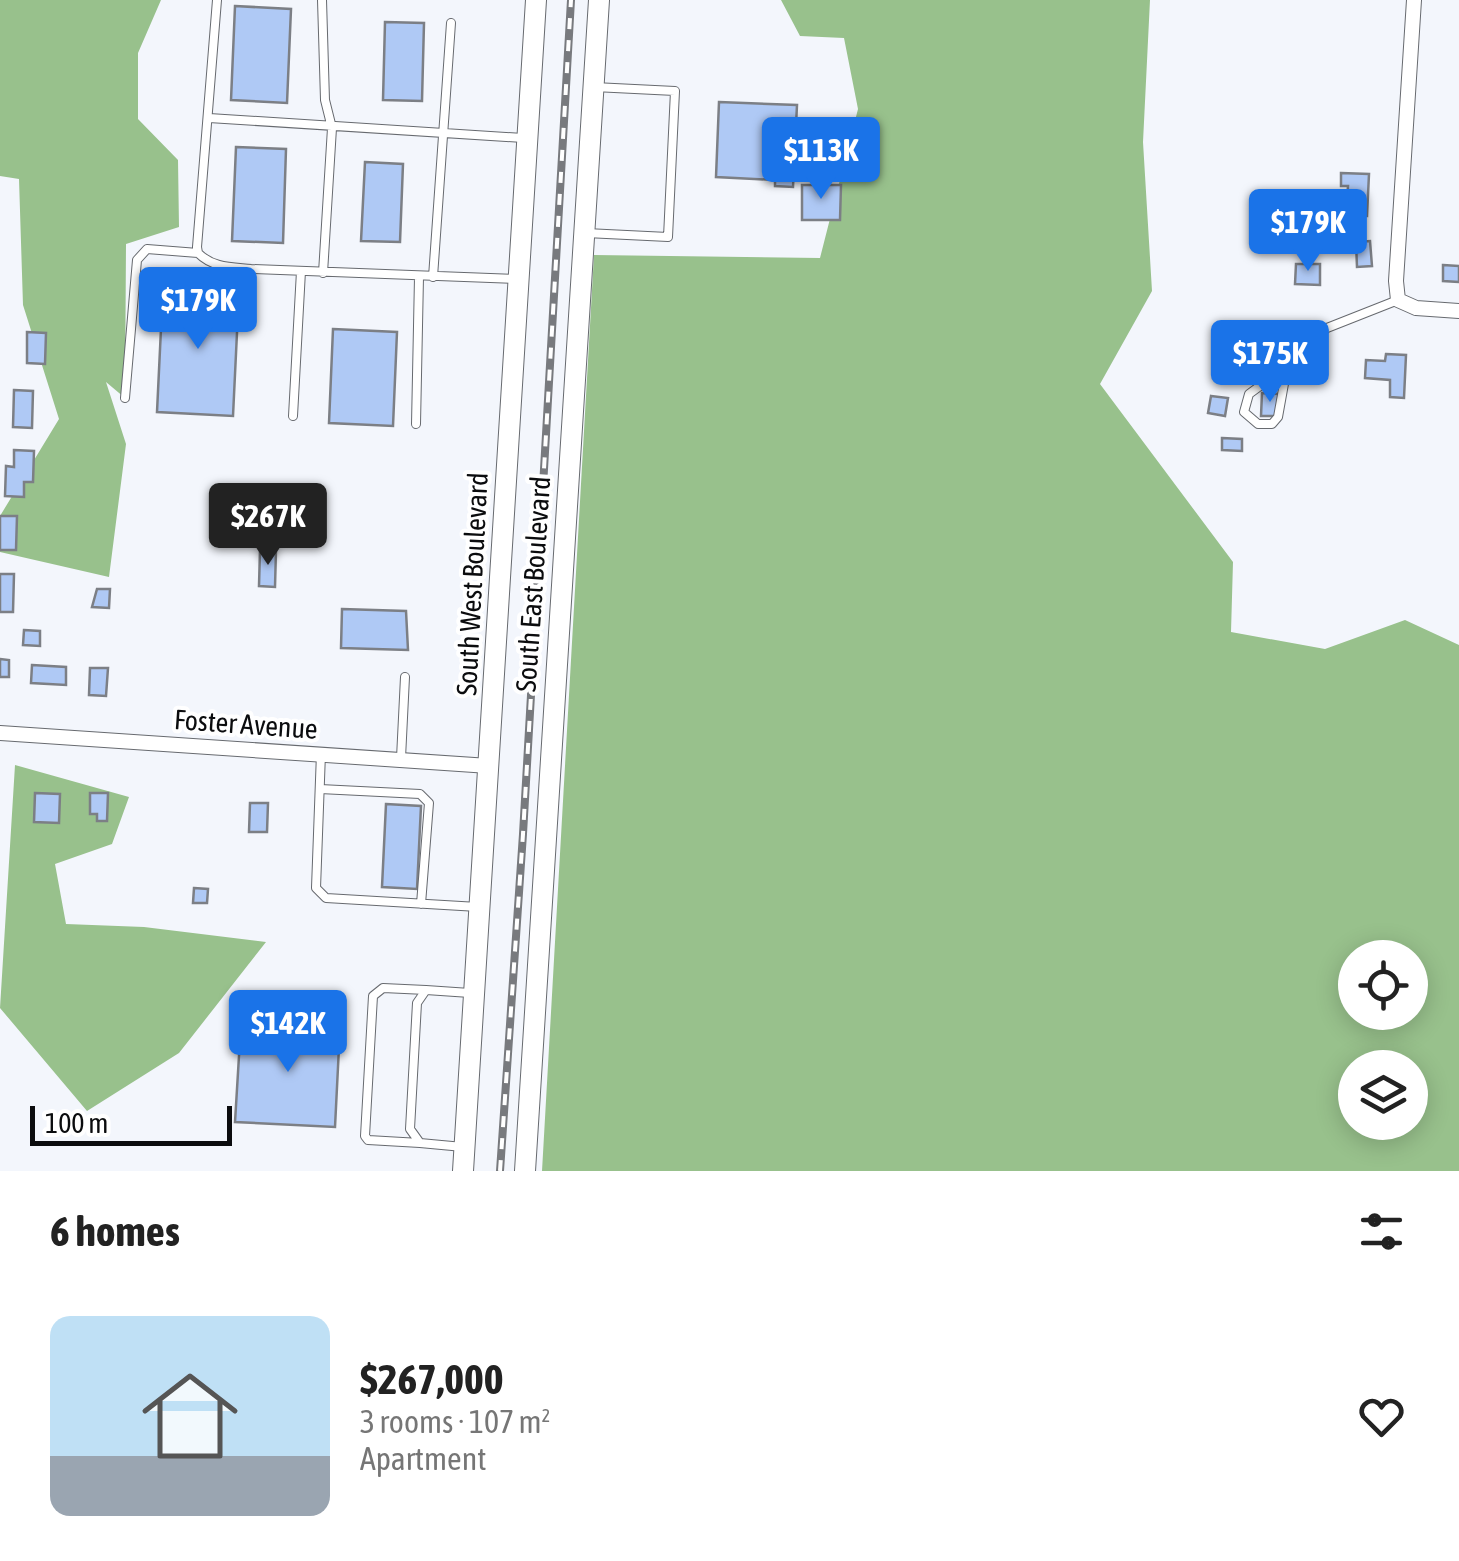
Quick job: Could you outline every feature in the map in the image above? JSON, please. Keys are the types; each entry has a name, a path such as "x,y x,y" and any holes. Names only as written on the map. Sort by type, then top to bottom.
{"main road":[{"name":"South West Boulevard","path":"464,1171 536,0"},
{"name":"South East Boulevard","path":"524,1171 599,0"}],"street":[{"path":"1414,0 1396,281 1398,300 1416,308 1459,311"},
{"name":"Foster Avenue","path":"0,733 489,766"}],"lane":[{"path":"198,254 216,0"},
{"path":"322,0 325,100 332,128 324,272"},
{"path":"433,277 451,23"},
{"path":"584,232 668,237 675,91 594,88"},
{"path":"208,118 527,138"},
{"path":"126,398 137,260 147,249 198,254 216,266 518,279"},
{"path":"293,416 300,272"},
{"path":"416,424 419,276"},
{"path":"1287,366 1278,417 1272,424 1258,424 1244,412 1246,397 1327,328 1398,300"},
{"path":"400,758 405,677"},
{"path":"321,754 316,888 326,898 480,907"},
{"path":"320,789 420,794 429,803 421,904"},
{"path":"465,1147 368,1140 366,1127 374,996 383,988 474,993"},
{"path":"420,1143 410,1129 417,1002 426,990"}],"green space":[{"path":"0,0 161,0 138,53 138,119 178,160 179,227 126,244 125,398 106,382 126,444 109,577 0,552 0,516 59,419 23,305 19,179 0,176"},
{"path":"781,0 1150,0 1143,142 1152,291 1100,384 1233,562 1231,632 1325,649 1405,620 1459,645 1459,1171 542,1171 594,255 820,258 858,109 844,38 800,36"},
{"path":"15,765 129,797 112,844 55,864 66,924 144,927 266,942 179,1053 87,1111 0,1008"}],"building":[{"path":"235,6 291,9 287,103 231,100"},
{"path":"385,22 424,23 422,101 383,100"},
{"path":"719,102 797,105 793,187 775,186 775,180 716,177"},
{"path":"236,147 286,149 283,243 232,241"},
{"path":"365,162 403,164 400,242 361,241"},
{"path":"1341,173 1369,174 1367,216 1346,215 1348,186 1341,186"},
{"path":"802,185 841,185 840,220 802,220"},
{"path":"1281,207 1305,208 1304,225 1281,224"},
{"path":"1370,241 1372,266 1357,267 1356,242"},
{"path":"1296,264 1320,264 1320,285 1295,284"},
{"path":"1443,265 1459,266 1459,282 1443,281"},
{"path":"163,287 239,291 233,416 157,412"},
{"path":"333,329 397,332 393,426 329,423"},
{"path":"27,332 46,333 45,364 27,363"},
{"path":"1386,354 1406,355 1404,398 1390,397 1390,380 1365,378 1366,360 1385,361"},
{"path":"14,390 33,391 32,428 13,427"},
{"path":"1262,393 1279,394 1278,416 1261,416"},
{"path":"1211,396 1228,398 1225,416 1208,413"},
{"path":"1222,438 1242,439 1242,451 1222,450"},
{"path":"14,450 34,451 33,482 24,482 24,497 5,496 6,466 14,467"},
{"path":"0,516 17,516 16,550 0,550"},
{"path":"260,550 276,550 275,587 259,586"},
{"path":"0,574 14,574 13,612 0,612"},
{"path":"97,589 110,589 109,608 92,607"},
{"path":"342,609 406,611 408,650 341,648"},
{"path":"24,630 40,631 40,646 23,645"},
{"path":"0,659 9,660 9,677 0,677"},
{"path":"32,665 66,667 66,685 31,683"},
{"path":"90,668 108,668 106,696 89,695"},
{"path":"35,793 60,794 59,823 34,822"},
{"path":"90,793 108,793 107,821 97,821 97,814 90,814"},
{"path":"250,803 268,803 267,832 249,832"},
{"path":"386,804 421,806 417,889 382,887"},
{"path":"194,888 208,889 207,903 193,903"},
{"path":"241,1023 340,1027 335,1127 235,1122"}],"railway":[{"path":"500,1171 571,0"}]}
